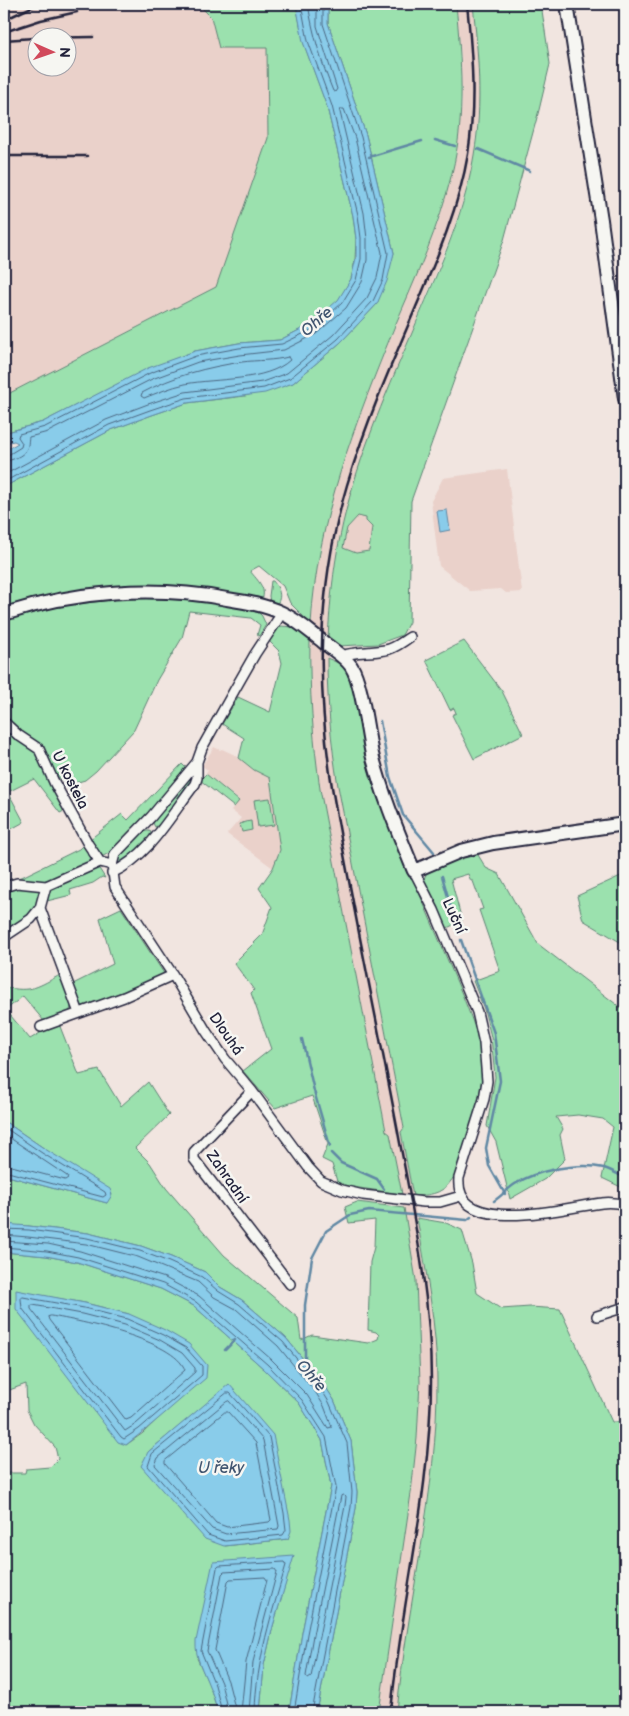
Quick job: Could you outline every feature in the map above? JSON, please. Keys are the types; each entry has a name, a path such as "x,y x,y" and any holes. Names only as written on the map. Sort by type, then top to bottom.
{"street":[{"path":"567,4 601,220 625,399"},
{"name":"Luční","path":"4,614 68,598 144,591 224,598 263,606 282,613 298,622 351,666 358,684 372,753 386,801 414,871 434,910 477,1012 484,1043 487,1081 470,1150 460,1173 461,1196"},
{"path":"4,887 17,883 46,886 100,862 112,869 122,869 142,854 195,784 197,762 202,748 247,668 282,613"},
{"path":"340,656 351,652 386,650 410,637"},
{"name":"U kostela","path":"4,722 18,735 39,749 62,797 100,862"},
{"path":"112,869 113,858 118,850 151,817 197,762"},
{"path":"414,871 461,851 492,843 625,824"},
{"name":"Dlouhá","path":"112,869 115,887 119,894 173,975 206,1031 225,1059 252,1091 308,1167 321,1181 342,1190 424,1202 446,1201 461,1196"},
{"path":"4,937 31,919 40,908 46,886"},
{"path":"40,908 79,1013"},
{"path":"41,1027 124,998 173,975"},
{"name":"Zahradní","path":"252,1091 194,1152 194,1159 290,1284"},
{"path":"461,1196 469,1205 476,1209 513,1216 604,1202 625,1204"},
{"path":"597,1316 625,1307"}],"shaded area":[{"path":"4,4 198,4 211,17 219,47 267,47 268,138 218,286 4,396"},
{"path":"456,4 473,4 478,55 479,103 470,176 455,225 384,401 353,486 340,535 332,580 327,642 328,710 338,786 404,1128 401,1132 436,1336 435,1440 397,1712 379,1712 411,1493 417,1438 420,1382 416,1280 390,1134 386,1131 320,789 313,743 310,639 315,577 323,532 336,481 367,395 439,220 457,151 462,103 461,56"},
{"path":"507,469 522,592 506,593 501,589 470,591 439,566 431,501 443,478"},
{"path":"358,516 367,517 366,522 372,527 369,551 356,553 343,548 347,527"},
{"path":"214,747 235,755 254,770 270,778 280,850 273,868 227,834 241,818 231,810 239,800 206,774 208,770 202,766"}],"green space":[{"path":"198,4 296,4 304,44 327,107 353,216 356,239 355,260 351,279 338,302 309,325 280,340 239,343 195,351 148,369 43,422 4,433 4,396 216,287 268,138 267,48 219,48 211,17"},
{"path":"328,4 456,4 461,67 461,110 452,173 441,213 365,400 340,473 321,547 311,624 290,603 283,586 259,566 250,571 263,589 261,602 186,590 4,610 4,487 111,430 152,415 187,403 245,396 293,383 341,342 377,304 394,253 366,135 328,23"},
{"path":"473,4 541,4 550,64 504,240 411,501 409,622 402,635 378,644 338,646 328,638 331,600 338,549 353,485 381,408 448,245 463,201 474,155 477,136 479,79","holes":["358,516 366,518 366,521 372,527 369,551 356,553 343,548 347,528"]},
{"path":"271,581 275,584 279,593 276,605 270,603"},
{"path":"141,597 207,602 245,608 259,613 266,625 259,636 257,635 260,625 251,618 189,611 182,638 157,680 134,730 96,771 85,780 68,785 57,776 47,776 66,810 60,813 34,779 8,792 24,822 4,833 4,621 55,608"},
{"path":"281,626 293,627 310,639 312,714 320,789 386,1131 390,1134 402,1194 338,1185 332,1164 322,1159 328,1144 312,1096 275,1108 243,1071 271,1049 251,993 254,990 234,963 262,935 272,907 259,888 273,868 280,850 270,778 254,770 239,758 244,738 222,724 238,697 270,712 282,663 279,651 268,640"},
{"path":"464,641 502,691 523,734 474,759 452,715 456,713 454,708 450,710 426,660"},
{"path":"327,658 343,665 351,681 381,803 462,994 479,1042 482,1065 476,1112 456,1173 448,1185 433,1194 413,1196 401,1132 404,1128 338,786 330,722"},
{"path":"182,764 186,768 145,818 120,844 109,853 100,857 89,840 122,814 128,820"},
{"path":"193,771 195,772 190,785 159,825 155,827 153,823"},
{"path":"206,774 239,801 234,807 200,780"},
{"path":"270,798 274,825 258,827 254,800"},
{"path":"251,821 252,830 242,832 240,824"},
{"path":"145,831 151,832 149,837 118,866 118,861 123,851"},
{"path":"85,843 94,860 45,883 4,885 4,882 24,876 79,849"},
{"path":"475,850 486,868 499,874 538,944 625,1011 625,1189 602,1178 613,1127 603,1119 578,1115 556,1117 563,1129 560,1135 565,1159 545,1179 510,1199 496,1142 487,1126 495,1077 491,1037 484,1009 473,981 500,971 479,910 483,909 473,881 471,881 468,874 451,879 462,921 447,928 424,879 430,871"},
{"path":"98,867 105,878 102,877 93,883 70,890 71,895 43,902 49,889"},
{"path":"625,874 625,945 583,920 577,896"},
{"path":"23,886 42,889 39,898 28,916 4,935 4,889"},
{"path":"121,908 165,975 122,995 82,1008 73,984 113,964 100,918"},
{"path":"62,974 71,999 70,1009 66,1015 44,1021 23,996 6,1010 30,1039 59,1024 79,1075 99,1070 121,1106 148,1082 169,1115 135,1148 150,1163 166,1188 224,1255 298,1318 301,1340 312,1335 368,1343 378,1339 379,1335 376,1332 368,1330 370,1262 374,1247 375,1220 349,1223 345,1207 357,1202 404,1208 416,1280 420,1382 417,1438 411,1493 379,1712 317,1712 356,1508 357,1492 351,1441 334,1400 325,1386 286,1338 242,1300 220,1287 205,1272 141,1246 88,1233 4,1225 4,1175 107,1203 45,1149 4,1121 4,987 14,989 34,988"},
{"path":"417,1218 446,1223 462,1230 472,1263 477,1293 501,1309 530,1307 560,1309 612,1422 625,1422 625,1712 397,1712 433,1464 436,1422 437,1360 430,1299"},
{"path":"4,1252 46,1256 77,1262 161,1289 194,1306 299,1403 322,1440 331,1486 302,1633 289,1712 260,1712 264,1665 293,1557 197,1658 210,1687 218,1712 4,1712 4,1473 25,1473 26,1469 50,1467 58,1459 55,1447 34,1424 27,1410 26,1384 4,1392","holes":["16,1291 85,1303 129,1314 171,1406 143,1433 126,1445","229,1385 288,1539 225,1546 148,1452"]}],"water":[{"name":"Ohře","path":"296,4 328,4 328,23 366,135 394,253 387,281 377,304 341,342 293,383 265,393 187,403 152,415 111,430 4,487 4,451 18,443 14,441 4,443 4,433 43,422 148,368 195,351 239,343 280,340 309,325 338,300 351,279 356,258 353,216 327,107 303,42"},
{"path":"447,510 450,530 440,532 437,511"},
{"path":"4,1121 110,1189 112,1195 107,1203 4,1175"},
{"name":"Ohře","path":"4,1224 88,1233 141,1246 205,1272 220,1287 242,1300 286,1338 334,1400 351,1441 357,1492 356,1508 317,1712 289,1712 302,1633 331,1486 322,1440 299,1403 194,1306 161,1289 77,1262 46,1256 4,1252"},
{"path":"16,1290 85,1303 129,1314 165,1330 189,1344 207,1365 206,1378 126,1445 118,1442 16,1309"},
{"name":"U řeky","path":"229,1384 273,1435 290,1520 291,1531 288,1539 224,1546 205,1539 141,1466 148,1452"},
{"path":"294,1556 273,1626 264,1665 260,1712 218,1712 200,1664 196,1647 213,1562"}],"waterway":[{"path":"435,140 455,146"},
{"path":"369,157 422,141"},
{"path":"478,149 530,171"},
{"path":"380,721 390,777 403,815 434,852"},
{"path":"442,876 455,921"},
{"path":"461,940 494,1033 500,1081 486,1148 489,1166 505,1194"},
{"path":"302,1039 314,1091 330,1146"},
{"path":"331,1153 341,1163 377,1179 384,1189"},
{"path":"494,1201 524,1179 558,1168 594,1166 607,1169 625,1178"},
{"name":"Ohře","path":"305,1364 305,1305 312,1258 326,1231 350,1215 369,1211 467,1220 471,1217"},
{"path":"225,1350 235,1340"}],"railway":[{"path":"4,20 38,4"},
{"path":"391,1712 401,1629 426,1464 430,1423 430,1351 425,1291 416,1232 332,787 323,711 322,635 330,560 347,485 379,395 432,270 464,174 468,154 473,98 467,4"},
{"path":"51,7 186,7"},
{"path":"4,32 41,20 77,12"},
{"path":"4,40 93,37"},
{"path":"4,156 87,156"}]}
